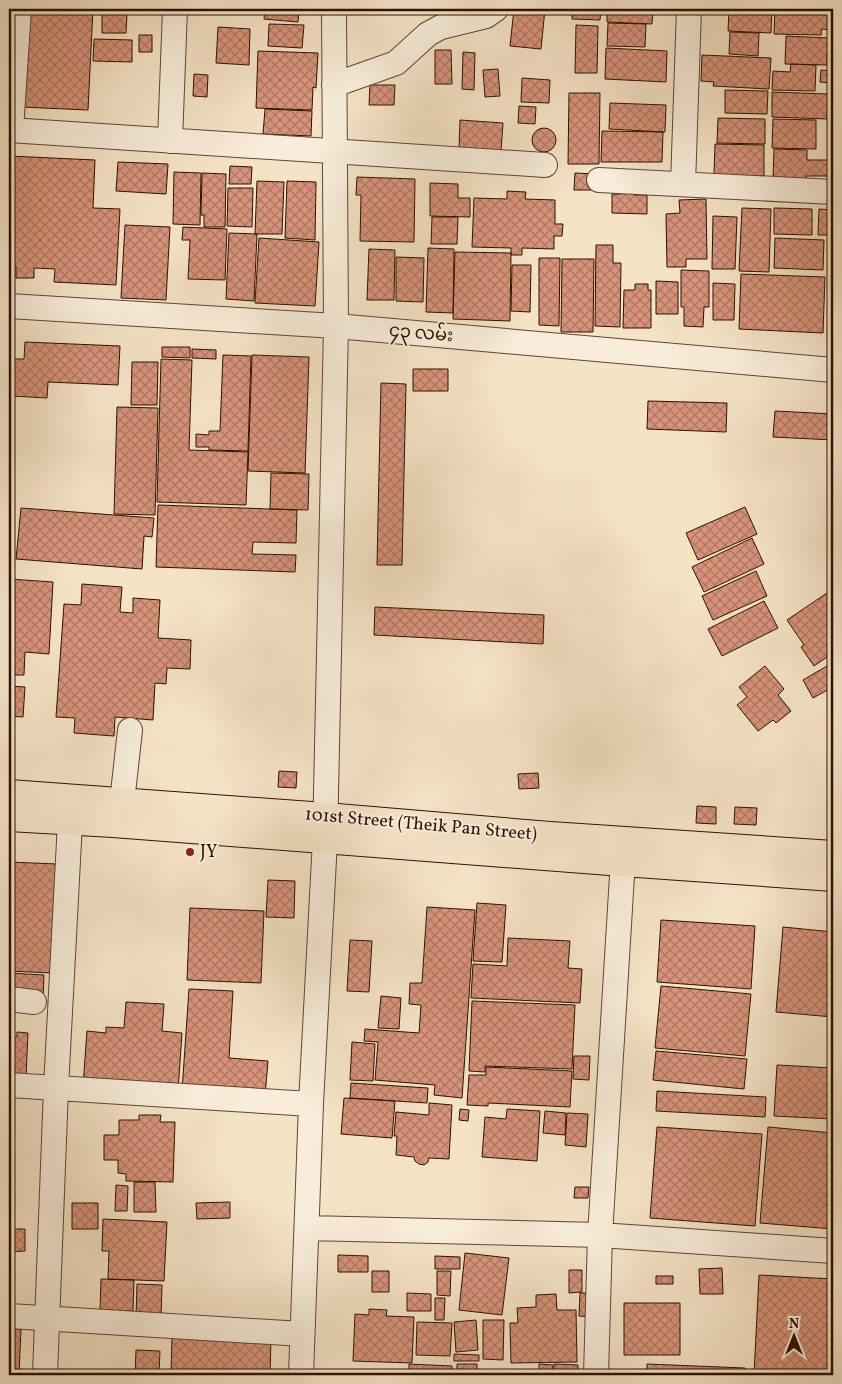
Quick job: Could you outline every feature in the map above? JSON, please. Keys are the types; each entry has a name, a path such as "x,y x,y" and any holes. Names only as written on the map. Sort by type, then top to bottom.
{"main road":[{"name":"101st Street (Theik Pan Street)","path":"9,794 70,810 325,828 550,836 624,851 833,877"},
{"name":"101st Street (Theik Pan Street)","path":"9,817 122,802 325,828"},
{"name":"101st Street (Theik Pan Street)","path":"624,851 833,855"}],"street":[{"path":"19,9 10,130 545,165"},
{"path":"170,141 175,9"},
{"path":"301,1375 311,1104 325,828 336,326 334,9"},
{"path":"334,85 396,63 428,34 441,27 486,16 496,9"},
{"path":"683,184 689,9"},
{"path":"599,180 833,192"},
{"name":"၄၃ လမ်း","path":"9,306 336,326 833,370"},
{"path":"122,802 130,730"},
{"path":"45,1375 56,1088 70,810"},
{"path":"596,1375 600,1235 624,851"},
{"path":"9,999 34,1002"},
{"path":"9,1085 311,1104"},
{"path":"307,1228 600,1235 833,1251"},
{"path":"9,1316 302,1334"}],"building":[{"path":"26,9 93,9 88,110 21,107"},
{"path":"198,9 256,9 256,12"},
{"path":"265,9 299,9 298,22 264,19"},
{"path":"514,9 545,9 541,49 510,46"},
{"path":"572,9 601,9 600,20 572,19"},
{"path":"607,9 653,9 652,24 607,22"},
{"path":"729,9 772,9 771,33 728,31"},
{"path":"775,9 832,9 831,30 822,29 821,35 774,34"},
{"path":"102,13 127,14 126,33 102,33"},
{"path":"608,23 646,24 645,47 607,46"},
{"path":"269,24 304,25 302,48 268,46"},
{"path":"576,25 598,26 597,73 575,73"},
{"path":"218,27 250,29 249,65 216,63"},
{"path":"730,32 759,33 758,56 729,54"},
{"path":"139,35 152,35 152,52 139,52"},
{"path":"786,36 828,38 827,65 785,64"},
{"path":"94,39 132,40 132,62 93,61"},
{"path":"606,48 667,51 666,82 605,79"},
{"path":"435,50 451,50 452,84 435,84"},
{"path":"258,51 318,53 316,88 313,87 312,110 256,108"},
{"path":"463,52 475,53 474,90 462,89"},
{"path":"702,55 771,58 769,89 713,86 714,82 701,81"},
{"path":"791,64 816,65 815,91 772,90 773,71 790,72"},
{"path":"498,69 500,96 485,97 483,70"},
{"path":"821,70 833,71 832,83 820,82"},
{"path":"194,74 208,75 207,97 193,96"},
{"path":"522,78 550,80 549,103 521,102"},
{"path":"370,85 395,85 394,105 369,105"},
{"path":"725,90 768,91 767,114 725,113"},
{"path":"772,92 828,94 827,119 772,117"},
{"path":"569,93 600,93 599,164 568,164"},
{"path":"610,103 666,105 665,132 609,129"},
{"path":"519,106 536,107 535,124 518,123"},
{"path":"265,109 312,111 311,136 263,134"},
{"path":"718,118 765,119 765,144 717,143"},
{"path":"773,119 816,120 816,149 772,148"},
{"path":"460,120 503,123 501,151 459,149"},
{"path":"544,128 553,131 556,140 553,149 544,152 535,149 532,140 535,131"},
{"path":"602,131 663,132 662,162 601,162"},
{"path":"715,144 764,145 764,176 714,175"},
{"path":"774,149 807,150 807,160 829,160 829,176 806,176 806,179 773,179"},
{"path":"9,156 95,160 93,208 120,209 116,285 54,282 55,269 34,268 34,278 16,278 16,267 9,267 11,211 9,211"},
{"path":"118,162 168,164 166,194 116,191"},
{"path":"230,166 252,167 251,184 229,184"},
{"path":"174,172 201,173 200,225 173,224"},
{"path":"202,173 226,174 225,227 204,227 204,215 201,215"},
{"path":"575,173 594,174 594,190 574,190"},
{"path":"357,177 415,179 414,242 360,241 361,195 356,195"},
{"path":"257,181 284,182 282,234 255,234"},
{"path":"287,181 316,182 315,240 285,238"},
{"path":"430,183 458,184 458,198 470,198 470,217 430,216"},
{"path":"622,185 634,186 634,195 647,195 647,214 612,213 612,194 621,194"},
{"path":"228,188 253,188 252,227 227,226"},
{"path":"507,191 526,192 525,199 555,200 555,224 563,224 562,236 554,236 554,249 522,248 522,255 511,255 511,248 472,247 474,198 507,199"},
{"path":"706,199 707,259 686,259 686,267 667,267 666,214 680,213 679,200"},
{"path":"742,208 771,209 769,272 739,271"},
{"path":"774,208 812,209 812,235 774,234"},
{"path":"819,209 833,210 833,235 818,235"},
{"path":"713,216 737,217 735,269 712,269"},
{"path":"432,217 458,217 457,244 431,244"},
{"path":"125,225 170,227 166,300 121,298"},
{"path":"183,227 227,229 225,280 188,279 190,240 182,240"},
{"path":"229,233 257,234 254,301 226,299"},
{"path":"259,238 319,242 315,306 255,303"},
{"path":"775,238 824,240 823,270 774,268"},
{"path":"596,245 613,245 613,263 621,263 620,327 595,326"},
{"path":"428,248 454,249 453,313 426,312"},
{"path":"369,249 395,250 394,300 367,300"},
{"path":"455,252 511,253 510,321 453,319"},
{"path":"396,257 424,258 423,302 396,301"},
{"path":"539,258 560,258 559,326 539,325"},
{"path":"562,259 594,259 593,332 561,332"},
{"path":"512,265 531,265 530,312 511,311"},
{"path":"681,270 709,271 709,307 704,307 703,327 684,326 684,307 681,307"},
{"path":"741,274 825,277 823,333 739,329"},
{"path":"656,281 678,282 678,314 656,314"},
{"path":"713,283 735,284 734,320 713,320"},
{"path":"635,284 648,284 648,290 651,290 651,328 623,328 624,290 635,290"},
{"path":"25,342 120,346 118,385 48,382 47,398 12,396 13,359 24,359"},
{"path":"162,347 190,347 190,358 162,357"},
{"path":"192,349 216,350 216,359 192,358"},
{"path":"223,355 251,356 248,451 209,450 209,447 196,447 196,434 209,435 209,431 220,431"},
{"path":"252,355 309,357 305,473 248,471"},
{"path":"161,359 192,360 189,450 248,452 246,505 157,502"},
{"path":"132,362 158,362 157,405 131,405"},
{"path":"413,369 448,369 448,391 413,391"},
{"path":"381,383 406,384 402,565 377,565"},
{"path":"648,401 727,403 726,432 647,429"},
{"path":"117,407 158,408 155,515 114,514"},
{"path":"775,411 833,414 833,440 773,437"},
{"path":"271,473 309,474 308,510 270,509"},
{"path":"158,505 297,510 296,543 253,542 252,554 296,555 295,572 156,567"},
{"path":"9,506 14,506 11,555 9,555"},
{"path":"745,507 757,534 698,560 686,533"},
{"path":"21,508 154,518 152,537 144,536 142,569 16,559"},
{"path":"752,538 764,564 704,592 692,567"},
{"path":"756,571 767,596 713,620 702,596"},
{"path":"9,579 53,582 49,654 25,652 24,675 9,675"},
{"path":"82,584 122,587 120,612 133,613 133,598 160,600 158,638 191,640 190,669 167,668 166,684 155,683 153,720 115,717 114,736 74,733 75,718 56,717 64,604 81,605"},
{"path":"830,591 833,596 833,633 829,636 833,641 833,653 814,666 801,647 804,645 787,620"},
{"path":"764,601 778,628 722,656 708,629"},
{"path":"375,607 544,615 543,644 374,635"},
{"path":"765,666 784,689 778,695 791,711 776,723 773,720 758,731 737,705 747,697 739,687"},
{"path":"827,666 833,676 833,687 813,698 803,680"},
{"path":"9,686 25,687 23,717 9,716"},
{"path":"279,771 297,772 296,788 278,787"},
{"path":"538,773 539,788 519,789 518,774"},
{"path":"697,806 716,807 716,824 696,823"},
{"path":"735,807 757,808 756,825 734,824"},
{"path":"9,862 57,864 52,973 9,971"},
{"path":"268,880 295,881 294,918 266,917"},
{"path":"477,903 506,905 502,962 473,961"},
{"path":"427,907 475,910 462,1098 434,1095 435,1085 375,1080 378,1042 364,1041 365,1029 419,1033 421,1005 409,1004 410,983 422,983"},
{"path":"190,908 264,911 261,983 187,980"},
{"path":"661,920 755,926 751,989 657,982"},
{"path":"783,927 833,932 833,1017 776,1012"},
{"path":"508,938 570,941 568,968 582,969 580,1003 471,998 473,964 507,966"},
{"path":"350,940 372,941 369,992 347,991"},
{"path":"9,973 44,975 43,999 9,997"},
{"path":"661,986 751,994 745,1056 655,1048"},
{"path":"189,989 233,991 229,1058 268,1061 265,1096 182,1091"},
{"path":"381,996 401,998 399,1029 378,1028"},
{"path":"472,1001 575,1005 572,1069 485,1066 485,1072 469,1071"},
{"path":"126,1002 164,1004 162,1031 182,1033 178,1091 83,1086 87,1031 106,1033 106,1027 124,1028"},
{"path":"17,1032 28,1033 26,1077 9,1076 9,1036 17,1037"},
{"path":"352,1042 375,1044 373,1081 350,1080"},
{"path":"656,1051 747,1059 744,1089 653,1080"},
{"path":"574,1056 590,1056 589,1080 573,1079"},
{"path":"777,1065 833,1068 833,1119 774,1116"},
{"path":"486,1067 572,1071 570,1107 488,1103 488,1106 467,1105 469,1075 486,1075"},
{"path":"351,1083 428,1088 427,1103 350,1098"},
{"path":"657,1091 766,1097 765,1117 656,1111"},
{"path":"344,1098 395,1101 392,1138 341,1134"},
{"path":"429,1103 452,1105 449,1159 429,1158 428,1162 424,1165 415,1161 414,1157 396,1155 397,1136 394,1136 396,1112 429,1115"},
{"path":"460,1109 469,1110 468,1121 459,1120"},
{"path":"507,1109 540,1111 537,1161 482,1157 485,1117 506,1119"},
{"path":"545,1111 566,1113 565,1135 543,1133"},
{"path":"567,1113 588,1114 586,1147 565,1145"},
{"path":"139,1115 161,1115 160,1122 175,1122 173,1182 126,1181 126,1174 118,1173 118,1160 104,1160 104,1135 119,1135 119,1120 139,1120"},
{"path":"657,1127 762,1134 755,1226 650,1218"},
{"path":"768,1127 833,1133 833,1229 760,1223"},
{"path":"134,1182 155,1182 156,1212 134,1212"},
{"path":"116,1185 128,1186 127,1211 115,1211"},
{"path":"575,1187 589,1187 588,1198 574,1198"},
{"path":"230,1202 230,1218 197,1219 196,1203"},
{"path":"72,1203 98,1203 98,1229 72,1229"},
{"path":"103,1219 167,1222 164,1281 108,1279 109,1251 102,1251"},
{"path":"9,1229 25,1229 25,1251 9,1252"},
{"path":"465,1253 509,1258 502,1315 459,1310"},
{"path":"338,1255 368,1256 368,1272 338,1272"},
{"path":"435,1256 460,1257 460,1269 435,1269"},
{"path":"722,1268 723,1294 700,1294 699,1269"},
{"path":"569,1270 582,1270 582,1292 569,1293"},
{"path":"372,1271 389,1271 389,1292 372,1292"},
{"path":"437,1271 451,1271 450,1296 437,1295"},
{"path":"759,1275 833,1279 833,1375 754,1375"},
{"path":"656,1276 673,1276 673,1284 656,1284"},
{"path":"101,1279 134,1280 133,1311 100,1310"},
{"path":"137,1284 162,1285 161,1318 136,1318"},
{"path":"407,1293 431,1294 431,1311 407,1311"},
{"path":"580,1293 591,1293 591,1317 579,1316"},
{"path":"556,1294 557,1310 576,1310 577,1362 511,1363 510,1323 518,1323 517,1308 536,1307 536,1295"},
{"path":"435,1298 445,1298 444,1320 435,1320"},
{"path":"624,1303 680,1303 680,1355 624,1355"},
{"path":"369,1309 387,1310 386,1316 414,1317 412,1363 353,1361 355,1314 369,1315"},
{"path":"476,1320 478,1350 456,1352 454,1322"},
{"path":"483,1320 504,1320 503,1360 483,1359"},
{"path":"417,1322 452,1323 450,1356 416,1355"},
{"path":"9,1329 21,1329 19,1375 9,1375"},
{"path":"172,1336 271,1339 270,1375 171,1375"},
{"path":"136,1350 160,1351 159,1375 135,1375"},
{"path":"454,1354 479,1355 479,1361 454,1361"},
{"path":"409,1364 452,1366 452,1375 409,1375"},
{"path":"457,1364 477,1364 477,1375 457,1375"},
{"path":"539,1364 553,1365 552,1375 539,1375"},
{"path":"554,1364 578,1365 578,1375 554,1375"},
{"path":"647,1364 745,1368 745,1375 647,1375"}],"place":[{"name":"JY","path":"190,852"}]}
